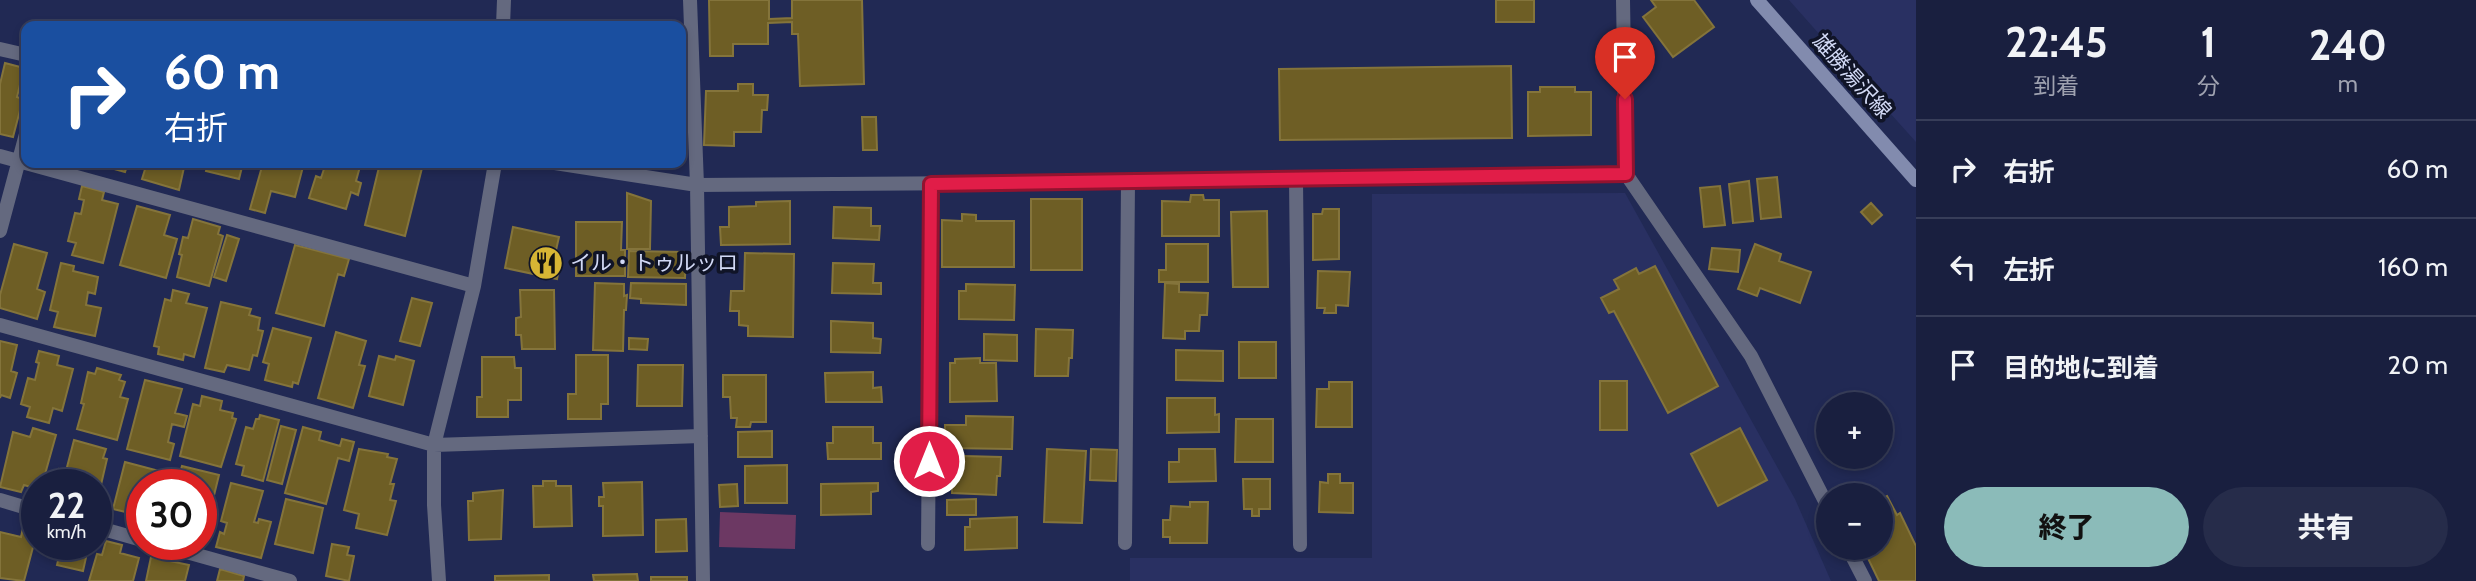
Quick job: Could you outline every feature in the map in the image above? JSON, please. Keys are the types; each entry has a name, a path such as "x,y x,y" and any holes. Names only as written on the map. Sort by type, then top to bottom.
{"main road":[{"name":"雄勝湯沢線","path":"1757,0 1916,180"}],"street":[{"path":"502,21 504,0"},
{"path":"690,0 697,185 704,581"},
{"path":"1623,0 1626,174 1751,356 1816,484"},
{"path":"0,50 21,54"},
{"path":"0,231 21,153"},
{"path":"0,156 19,161"},
{"path":"44,168 474,286"},
{"path":"439,581 434,505 434,444 474,286 494,168"},
{"path":"587,168 697,185 1128,182 1626,174"},
{"path":"1296,180 1300,545"},
{"path":"1125,543 1128,182"},
{"path":"928,544 931,184"},
{"path":"0,325 434,444 701,436"},
{"path":"0,500 21,506"},
{"path":"215,560 290,581"},
{"path":"1854,560 1865,581"}],"shaded area":[{"path":"1789,0 1916,0 1916,142 1828,44"},
{"path":"1625,193 1795,499 1816,547 1816,560 1822,560 1831,581 1130,581 1130,558 1372,558 1372,194"},
{"path":"720,512 796,515 795,549 719,547"}],"building":[{"path":"709,0 769,0 769,19 792,18 792,0 862,0 864,84 800,86 798,34 792,34 792,22 768,23 768,44 733,44 733,56 710,56"},
{"path":"1496,0 1534,0 1534,22 1496,22"},
{"path":"1651,0 1694,0 1714,27 1673,57 1643,17 1656,7"},
{"path":"5,63 21,67 17,97 21,98 21,107 13,137 0,134 0,84"},
{"path":"1511,66 1512,138 1280,140 1279,69"},
{"path":"738,84 753,84 753,95 768,95 767,110 762,110 761,132 734,132 734,146 704,145 706,91 738,91"},
{"path":"1540,87 1575,87 1575,92 1591,92 1591,135 1528,136 1528,92 1540,92"},
{"path":"862,117 876,117 877,150 863,150"},
{"path":"111,168 126,168 125,172"},
{"path":"145,168 184,168 179,190 142,179"},
{"path":"207,168 242,168 239,179 206,171"},
{"path":"262,168 303,168 295,197 271,191 265,213 250,209"},
{"path":"324,168 360,168 356,181 361,183 358,195 351,192 346,209 309,198 316,176 321,178"},
{"path":"379,168 422,168 405,236 365,225"},
{"path":"1777,177 1781,217 1761,219 1757,179"},
{"path":"1749,181 1753,221 1733,223 1729,184"},
{"path":"82,186 104,192 102,200 118,204 103,263 72,255 76,243 68,241 75,213 81,214 84,200 79,199"},
{"path":"1720,186 1725,225 1704,227 1700,188"},
{"path":"627,193 651,201 650,249 627,249"},
{"path":"1191,195 1203,195 1204,200 1219,200 1219,236 1162,236 1162,201 1190,202"},
{"path":"1031,199 1082,199 1082,270 1031,270"},
{"path":"790,201 790,244 721,245 720,227 729,227 729,207 756,206 756,202"},
{"path":"1871,203 1882,215 1872,224 1861,212"},
{"path":"137,206 170,215 164,235 177,239 166,278 120,265"},
{"path":"834,207 871,208 871,226 880,226 879,240 833,238"},
{"path":"1323,209 1339,209 1339,259 1313,260 1313,214 1322,214"},
{"path":"1267,211 1268,287 1233,287 1231,212"},
{"path":"962,214 976,215 976,221 1014,221 1014,267 942,267 942,220 962,221"},
{"path":"193,219 220,227 218,234 223,236 209,286 177,277 183,237 188,238"},
{"path":"576,222 622,222 621,250 625,250 625,276 576,276"},
{"path":"513,227 559,237 554,259 561,260 557,279 505,268"},
{"path":"227,235 239,239 226,281 214,277"},
{"path":"14,244 47,253 37,289 45,292 37,319 0,308 0,295"},
{"path":"1166,244 1208,244 1208,282 1159,282 1159,270 1166,270"},
{"path":"1755,244 1781,254 1779,261 1811,272 1800,303 1760,288 1757,296 1738,289"},
{"path":"295,245 349,259 344,276 338,274 324,326 276,313"},
{"path":"1712,248 1740,250 1738,272 1709,269"},
{"path":"629,251 686,252 685,278 628,277"},
{"path":"745,253 794,254 793,337 748,336 748,326 739,325 739,311 730,311 731,291 744,291"},
{"path":"61,263 74,266 73,271 98,277 95,294 88,292 86,305 101,308 95,336 54,327 58,312 50,310"},
{"path":"833,263 874,264 873,283 881,283 881,294 832,293"},
{"path":"1655,266 1718,386 1668,413 1614,311 1609,313 1601,298 1619,289 1614,280 1636,268 1639,274"},
{"path":"1318,271 1350,272 1348,306 1336,305 1336,313 1324,313 1325,308 1317,308"},
{"path":"595,283 624,284 624,296 627,295 623,351 593,350"},
{"path":"631,283 686,284 686,305 641,303 641,299 630,298"},
{"path":"1165,283 1179,284 1179,292 1208,293 1207,315 1200,315 1199,331 1185,331 1185,339 1163,338"},
{"path":"966,284 1015,285 1014,320 959,319 959,291 966,291"},
{"path":"173,290 189,294 186,303 207,308 194,357 184,354 183,360 158,354 159,347 154,346 165,299 171,301"},
{"path":"520,290 554,290 555,349 522,349 521,335 516,335 516,318 521,317"},
{"path":"412,298 432,303 420,346 400,341"},
{"path":"221,302 251,309 249,315 260,318 258,330 263,331 257,356 253,355 249,370 227,365 224,372 205,368"},
{"path":"831,321 873,323 873,338 881,339 880,353 831,352"},
{"path":"273,328 311,338 298,384 293,382 292,387 265,380 269,364 263,362"},
{"path":"1036,329 1073,330 1068,376 1035,376"},
{"path":"336,332 366,341 359,365 365,366 353,408 318,398"},
{"path":"984,334 1017,335 1017,361 984,360"},
{"path":"629,338 648,339 647,350 629,349"},
{"path":"0,341 17,345 11,371 17,373 10,398 1,395 0,398"},
{"path":"1239,342 1276,342 1276,378 1239,378"},
{"path":"1176,350 1223,351 1223,381 1176,380"},
{"path":"39,351 59,356 57,365 73,369 62,411 53,408 49,423 27,417 30,407 21,404 28,378 35,380"},
{"path":"576,355 608,355 608,404 601,404 601,419 568,419 568,394 576,394"},
{"path":"379,356 395,360 396,356 414,361 403,405 369,396"},
{"path":"482,357 514,357 515,368 521,368 521,400 508,400 508,417 477,417 477,397 482,397"},
{"path":"980,358 980,363 996,363 997,401 950,402 950,363 955,363 955,359"},
{"path":"638,365 683,365 682,406 637,406"},
{"path":"97,368 121,375 119,380 125,382 120,397 128,399 117,440 77,429 84,404 81,403 88,372 95,374"},
{"path":"873,372 873,388 881,387 882,402 826,402 825,373"},
{"path":"723,375 766,375 766,422 751,422 750,427 736,427 737,418 731,418 730,397 723,397"},
{"path":"145,380 182,389 175,413 187,416 184,427 172,424 168,442 174,444 170,460 127,449"},
{"path":"1600,381 1627,381 1627,430 1600,430"},
{"path":"1329,382 1352,382 1352,427 1316,427 1317,389 1329,389"},
{"path":"202,396 222,401 220,410 233,413 232,418 236,419 221,467 180,456 193,404 200,406"},
{"path":"1167,398 1215,398 1215,415 1219,414 1219,432 1167,433"},
{"path":"260,415 279,420 263,481 242,475 244,466 236,464 246,427 253,429"},
{"path":"966,416 1013,417 1012,449 945,448 945,425 966,425"},
{"path":"1236,419 1273,419 1273,462 1235,462"},
{"path":"281,426 296,430 282,484 267,480"},
{"path":"303,427 321,432 319,440 340,446 342,439 354,442 349,461 338,458 326,504 285,493"},
{"path":"833,427 873,427 873,443 881,443 881,459 828,459 827,443 833,443"},
{"path":"33,428 56,435 46,469 21,469 21,492 0,487 13,432 30,437"},
{"path":"1740,428 1767,480 1718,506 1691,454"},
{"path":"772,431 772,457 738,457 738,432"},
{"path":"74,440 106,449 103,458 107,459 105,469 67,469"},
{"path":"359,449 388,454 387,457 397,459 390,484 394,484 390,500 396,501 387,535 356,528 359,514 344,510"},
{"path":"1047,449 1086,451 1082,523 1044,522"},
{"path":"1091,449 1117,450 1116,481 1090,480"},
{"path":"1179,449 1215,449 1216,481 1169,482 1169,462 1179,462"},
{"path":"964,456 1001,457 996,495 952,493 952,473 963,473"},
{"path":"125,462 151,469 126,469 126,512 113,509"},
{"path":"787,465 787,503 745,503 745,466"},
{"path":"1328,474 1340,474 1340,483 1353,483 1353,513 1319,512 1320,482 1328,483"},
{"path":"1243,479 1270,479 1270,509 1259,509 1259,516 1252,516 1252,509 1244,509"},
{"path":"543,481 556,481 556,486 571,486 572,526 534,527 533,486 543,486"},
{"path":"642,482 643,535 603,536 603,506 599,506 599,497 604,497 603,483"},
{"path":"231,483 263,491 254,522 258,523 259,519 271,522 261,558 217,547 220,532 224,534 227,523 221,521"},
{"path":"878,483 878,491 871,492 871,514 821,515 821,484"},
{"path":"737,484 738,506 720,507 719,485"},
{"path":"503,490 501,539 469,540 468,501 473,501 473,493"},
{"path":"286,499 323,508 313,553 275,544"},
{"path":"976,499 976,515 947,515 947,500"},
{"path":"1190,502 1208,502 1207,543 1170,543 1170,537 1163,537 1163,520 1170,520 1171,506 1190,507"},
{"path":"1893,507 1897,515 1900,513 1916,546 1916,581 1879,581 1869,560 1893,560"},
{"path":"1017,517 1017,548 965,550 965,527 970,527 970,519"},
{"path":"686,519 687,551 656,552 656,520"},
{"path":"0,532 21,537 21,560 30,560 24,581 0,578"},
{"path":"112,542 122,545 120,553 126,555 126,560 138,560 133,581 89,581 95,560 112,560"},
{"path":"332,544 349,547 347,555 354,556 349,581 326,576"},
{"path":"58,560 85,560 83,571 57,565"},
{"path":"150,560 189,565 185,581 146,581"},
{"path":"220,569 244,576 243,581 217,581"},
{"path":"637,574 638,581 594,581 593,575"},
{"path":"549,575 549,581 495,581 495,576"},
{"path":"651,577 687,577 687,581 651,581"}],"place":[{"name":"イル・トゥルッロ","path":"546,263"}],"route":[{"path":"929,461 931,184 1626,174 1625,99"}]}
